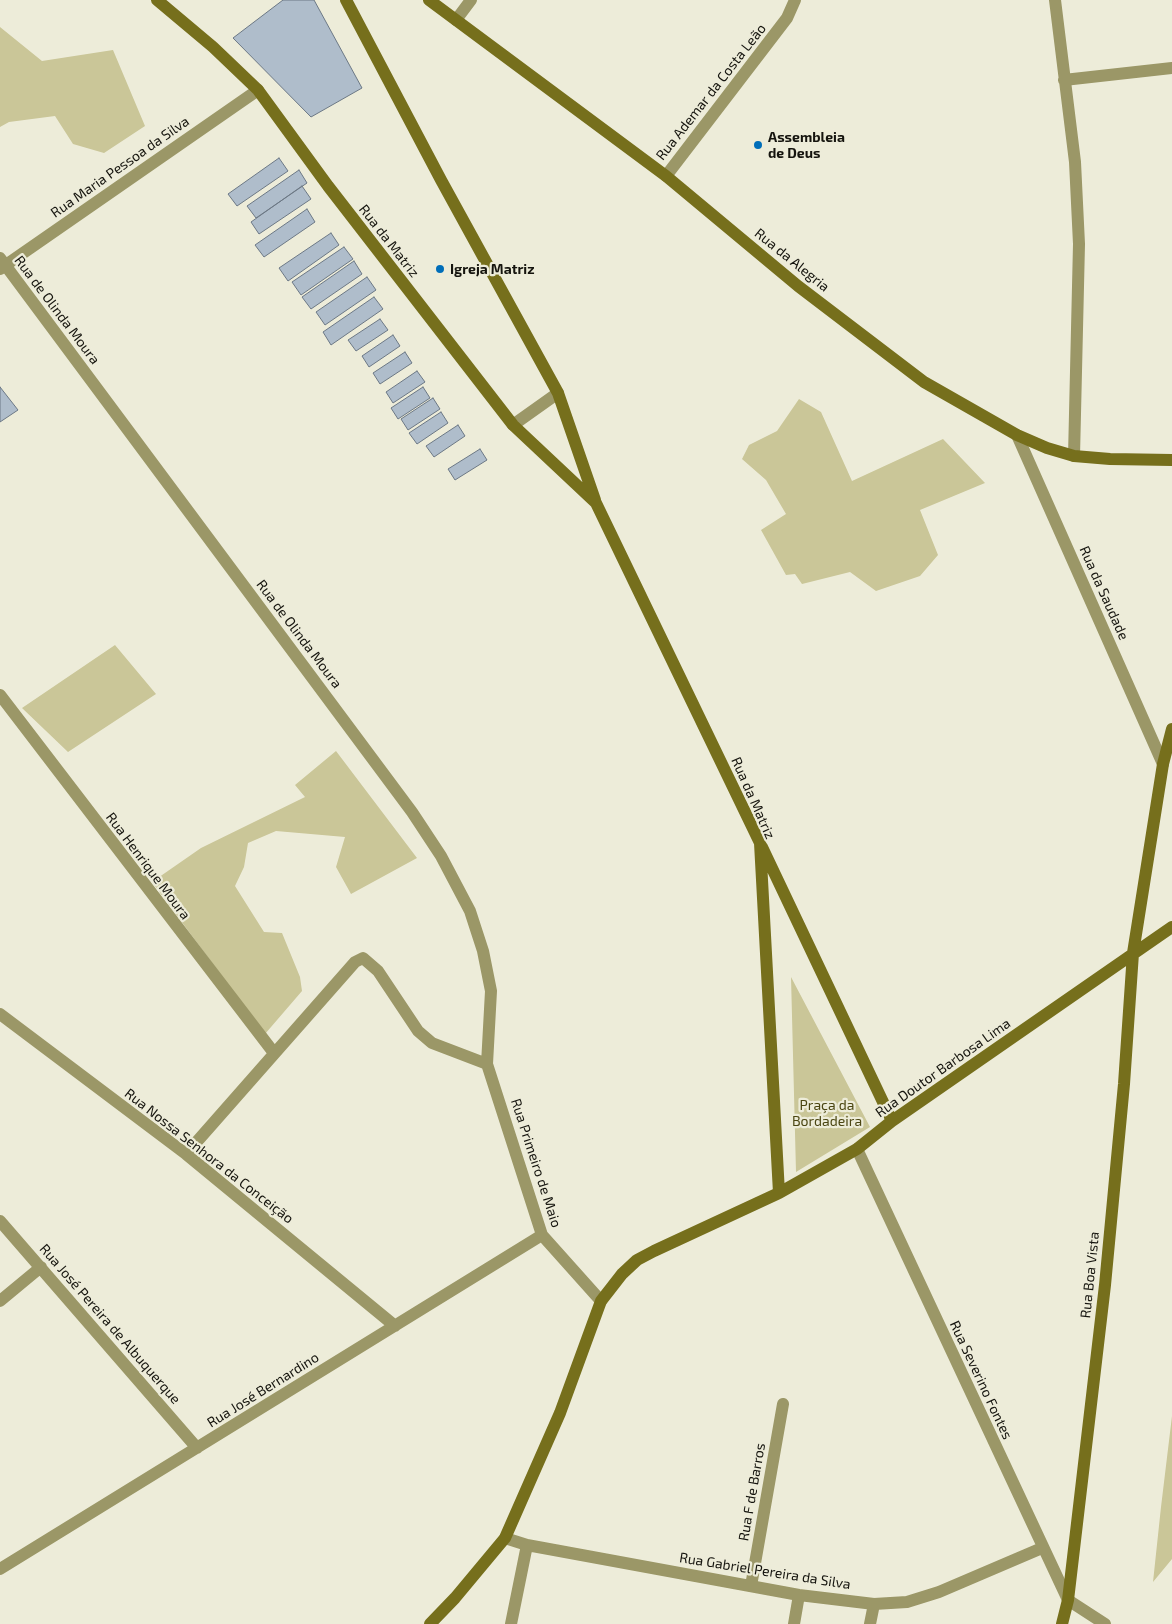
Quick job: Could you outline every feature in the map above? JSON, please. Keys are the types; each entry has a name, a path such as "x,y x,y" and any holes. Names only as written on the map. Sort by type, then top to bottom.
{"street":[{"name":"Rua da Matriz","path":"157,0 213,47 258,90 328,186 513,425 596,502"},
{"name":"Rua da Matriz","path":"346,0 446,189 558,393 596,502 760,842 779,1193"},
{"name":"Rua da Alegria","path":"429,0 666,176 798,286 924,382 1017,435 1047,448 1074,456 1110,460 1172,460"},
{"path":"456,20 471,0"},
{"name":"Rua Ademar da Costa Leão","path":"666,176 788,18 794,0"},
{"path":"1055,0 1075,162 1079,244 1074,456"},
{"path":"1064,80 1172,68"},
{"name":"Rua Maria Pessoa da Silva","path":"2,264 258,90"},
{"name":"Rua de Olinda Moura","path":"2,264 412,812 441,856 470,911 483,951 492,991 487,1064"},
{"path":"513,425 558,393"},
{"name":"Rua da Saudade","path":"1017,435 1163,764"},
{"name":"Rua Henrique Moura","path":"0,695 274,1053"},
{"path":"1133,952 1163,764 1172,729"},
{"path":"760,842 892,1121"},
{"name":"Rua Doutor Barbosa Lima","path":"601,1301 622,1274 637,1260 779,1193 857,1149 892,1121 1133,952 1172,927"},
{"name":"Rua Boa Vista","path":"1068,1600 1105,1285 1124,1084 1133,952"},
{"path":"186,1154 355,962 363,958 370,963 418,1031 432,1043 487,1064"},
{"name":"Rua Nossa Senhora da Conceição","path":"0,1014 186,1154 395,1326"},
{"name":"Rua Primeiro de Maio","path":"487,1064 542,1235 601,1301"},
{"name":"Rua Severino Fontes","path":"857,1149 1042,1548 1068,1600"},
{"name":"Rua José Pereira de Albuquerque","path":"0,1220 197,1448"},
{"name":"Rua José Bernardino","path":"0,1569 542,1235"},
{"path":"0,1301 41,1267"},
{"path":"430,1624 455,1598 505,1538 560,1414 601,1301"},
{"name":"Rua F de Barros","path":"751,1586 783,1404"},
{"name":"Rua Gabriel Pereira da Silva","path":"505,1538 527,1545 799,1595 874,1604 907,1602 939,1592 1042,1548"},
{"path":"511,1624 527,1545"},
{"path":"794,1624 799,1595"},
{"path":"1062,1624 1068,1600 1105,1624"},
{"path":"870,1624 874,1604"}],"green space":[{"path":"0,27 42,61 113,50 145,126 104,153 73,144 55,116 9,122 0,127"},
{"path":"799,399 821,412 852,481 943,439 985,483 920,510 938,555 920,576 876,591 850,572 802,584 795,574 786,575 761,530 786,514 766,480 742,459 749,445 777,431"},
{"path":"115,645 156,694 68,752 22,708"},
{"path":"336,751 417,858 351,894 336,867 345,837 276,831 248,843 244,867 235,886 264,932 282,933 300,977 302,991 265,1034 152,882 201,848 305,797 295,785"},
{"name":"Praça da Bordadeira","path":"791,977 870,1127 796,1172"},
{"path":"1172,1416 1172,1559 1153,1582 1161,1507"}],"building":[{"path":"283,0 314,0 362,88 311,117 233,38"},
{"path":"279,158 288,171 237,206 228,194"},
{"path":"299,170 307,183 256,218 247,206"},
{"path":"302,186 311,199 259,234 251,222"},
{"path":"307,209 315,222 264,257 255,245"},
{"path":"331,233 339,245 288,281 279,268"},
{"path":"344,247 353,259 301,295 292,282"},
{"path":"354,261 362,274 311,309 302,297"},
{"path":"367,277 376,290 325,325 316,312"},
{"path":"374,297 383,309 331,345 323,332"},
{"path":"380,319 388,330 356,351 348,340"},
{"path":"393,335 400,346 369,367 362,356"},
{"path":"405,352 412,363 380,384 373,373"},
{"path":"417,371 425,382 393,403 386,392"},
{"path":"0,387 18,410 0,422"},
{"path":"423,387 430,398 398,419 391,408"},
{"path":"433,398 440,409 408,430 401,419"},
{"path":"441,412 448,423 417,444 409,433"},
{"path":"458,425 465,436 434,457 426,446"},
{"path":"480,449 487,460 455,480 448,469"}],"place":[{"name":"Assembleia de Deus","path":"758,145"},
{"name":"Igreja Matriz","path":"440,269"}]}
